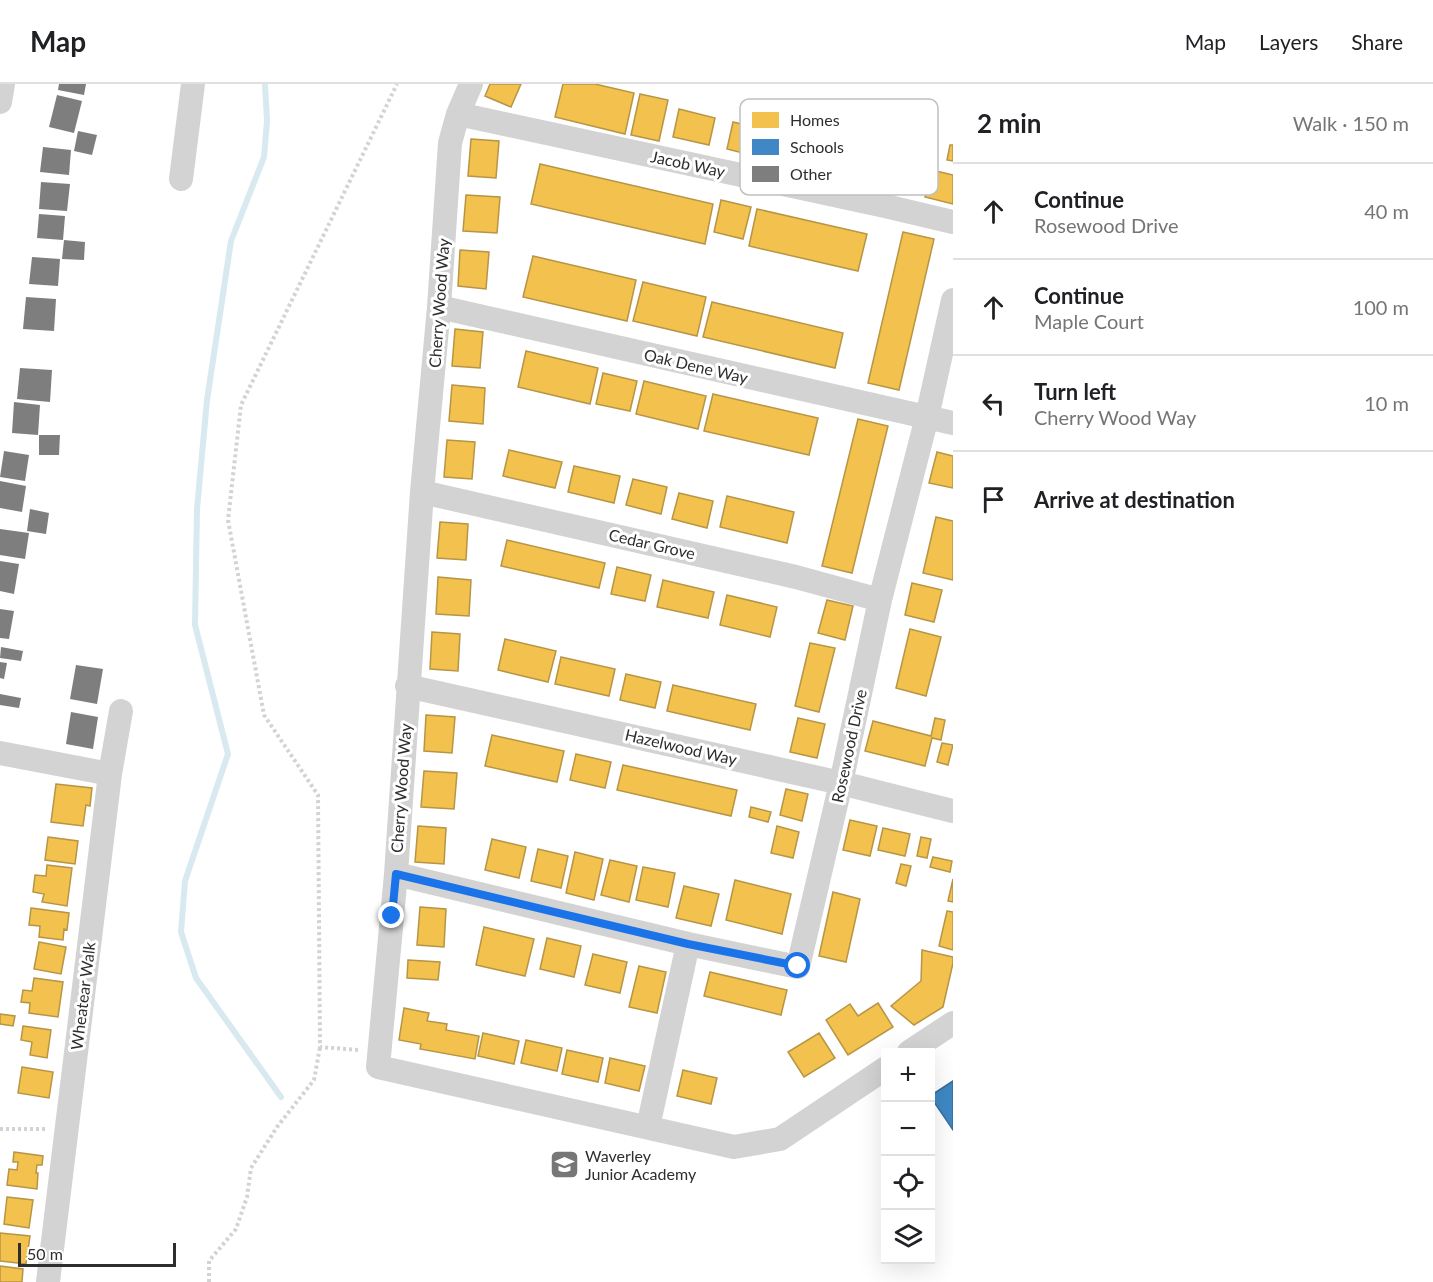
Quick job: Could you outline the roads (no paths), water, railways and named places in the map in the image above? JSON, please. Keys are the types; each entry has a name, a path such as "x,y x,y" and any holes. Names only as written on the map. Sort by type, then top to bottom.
{"street":[{"path":"0,102 3,84"},
{"path":"181,179 193,84"},
{"name":"Cherry Wood Way","path":"471,84 458,114 450,143 439,307 407,686 396,874 378,1067 648,1127"},
{"name":"Jacob Way","path":"458,114 740,175"},
{"name":"Jacob Way","path":"834,195 953,222"},
{"name":"Rosewood Drive","path":"688,944 798,966 841,783 880,600 927,417 953,300"},
{"name":"Oak Dene Way","path":"439,307 953,423"},
{"name":"Cedar Grove","path":"422,492 796,577 880,600"},
{"name":"Hazelwood Way","path":"407,686 841,783 953,811"},
{"name":"Wheatear Walk","path":"48,1282 110,774 121,711"},
{"path":"0,753 110,774"},
{"path":"396,874 688,944 648,1127 734,1146 780,1139 881,1071"},
{"path":"916,1048 953,1023"}],"waterway":[{"path":"265,84 267,121 264,157 231,241 207,400 197,509 195,625 228,754 185,881 181,932 196,978 281,1097"}],"place":[{"name":"Waverley Junior Academy","path":"564,1165"}]}
